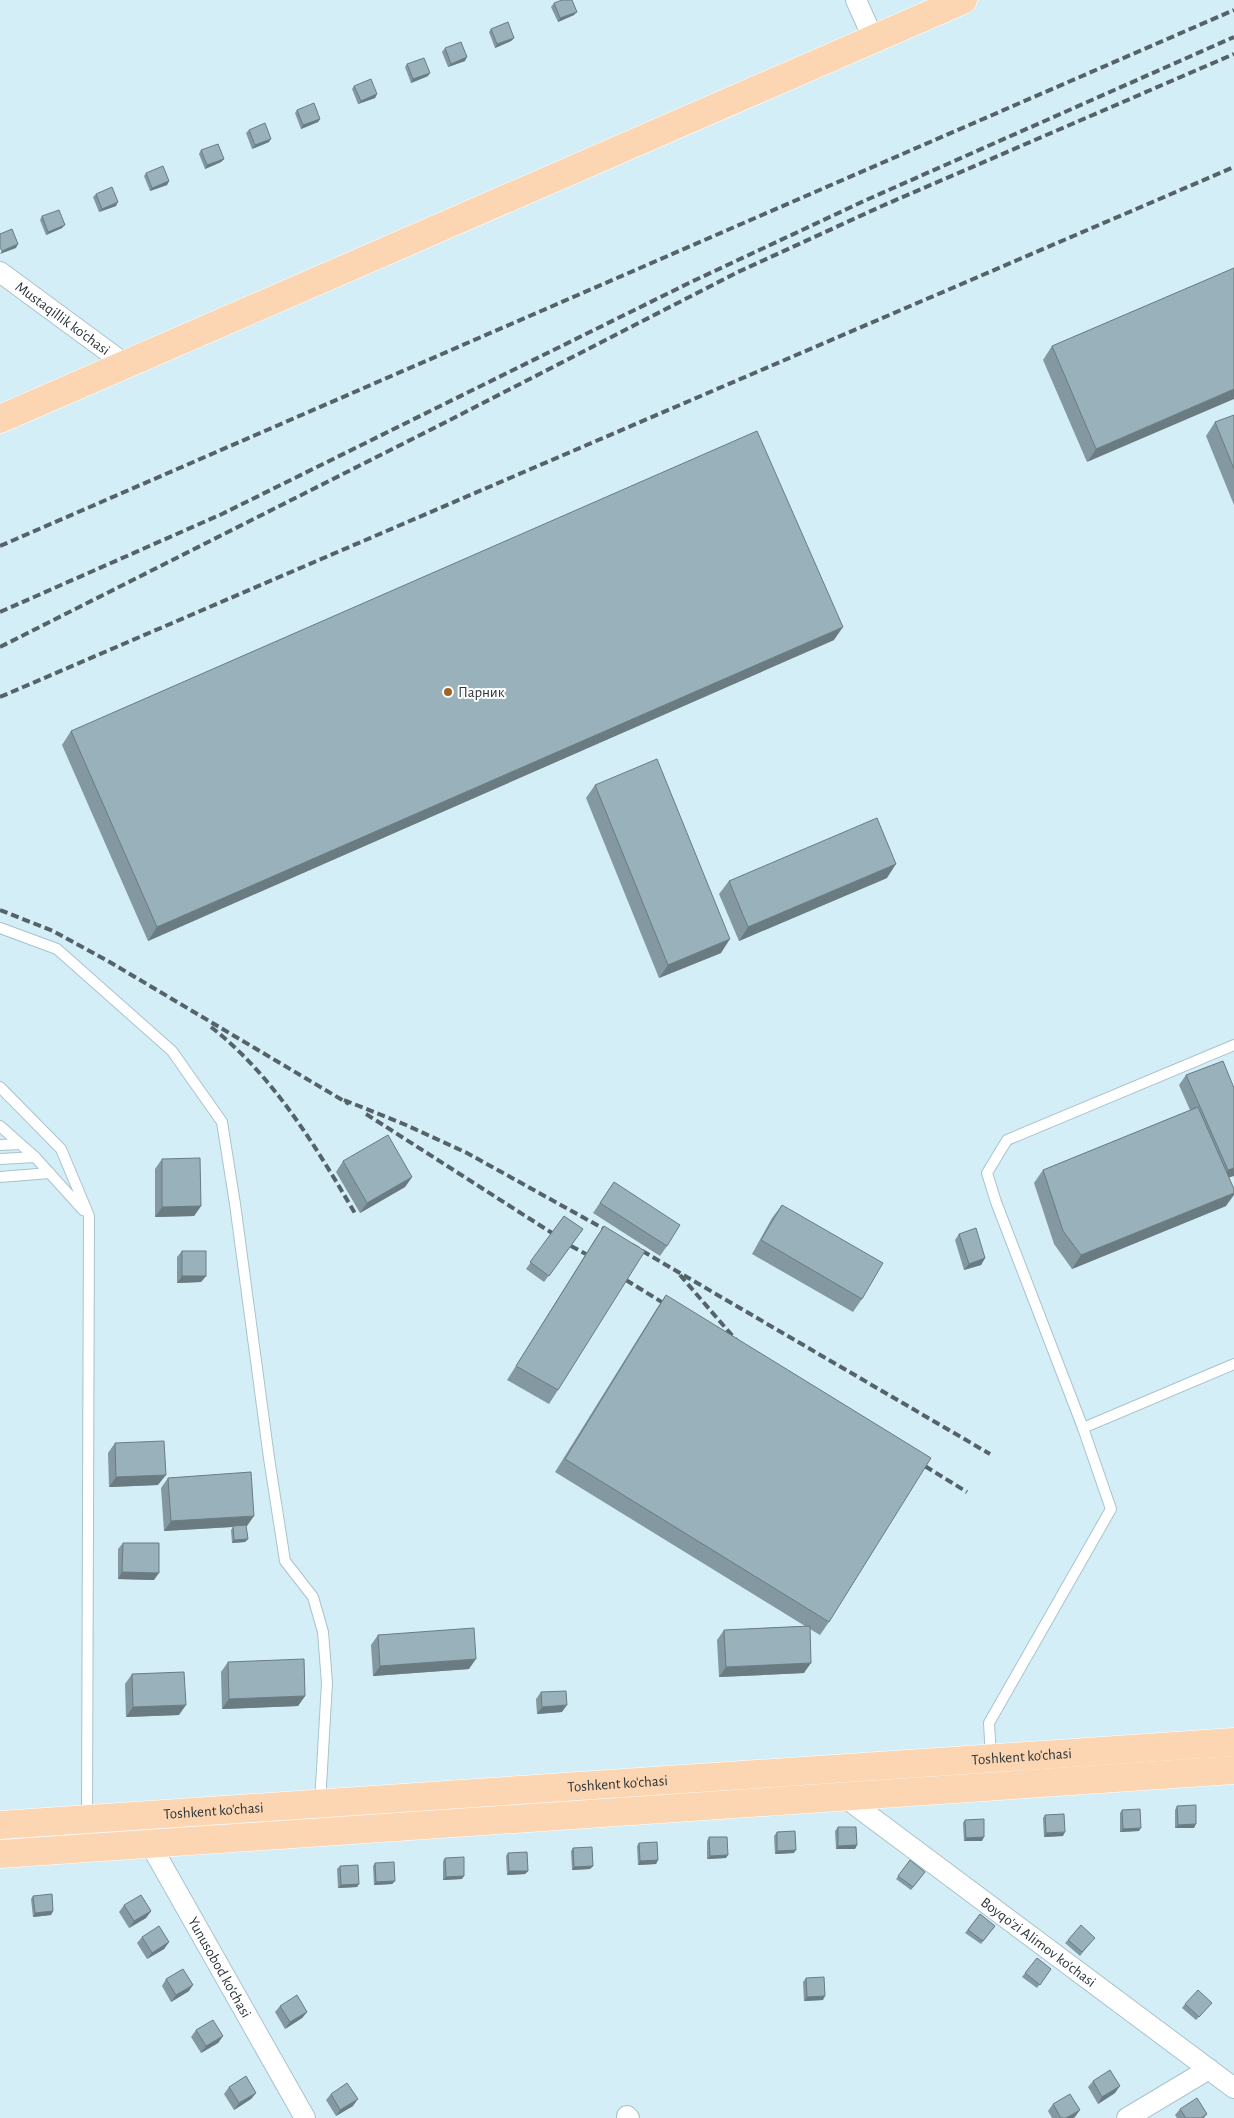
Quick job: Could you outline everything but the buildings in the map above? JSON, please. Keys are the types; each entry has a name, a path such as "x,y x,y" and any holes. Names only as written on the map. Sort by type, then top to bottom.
{"main road":[{"path":"0,418 963,0"},
{"name":"Toshkent ko'chasi","path":"0,1825 1234,1742"},
{"name":"Toshkent ko'chasi","path":"0,1854 1234,1770"}],"street":[{"path":"856,0 873,38"},
{"name":"Mustaqillik ko'chasi","path":"0,272 125,364"},
{"name":"Boyqo'zi Alimov ko'chasi","path":"843,1796 1234,2088"},
{"name":"Yunusobod ko'chasi","path":"135,1817 305,2118"},
{"path":"1127,2118 1209,2069"}],"lane":[{"path":"0,928 57,949 172,1051 222,1122 236,1204 268,1458 285,1561 313,1596 323,1632 327,1683 320,1804"},
{"path":"991,1758 989,1723 1111,1509 1083,1428 996,1202 987,1173 1007,1140 1234,1045"},
{"path":"0,1087 61,1149 89,1216 87,1818"},
{"path":"2,1129 35,1157 89,1216"},
{"path":"0,1145 20,1144"},
{"path":"0,1159 35,1157"},
{"path":"0,1176 50,1173"},
{"path":"1083,1428 1234,1364"}],"railway":[{"path":"0,546 1234,10"},
{"path":"0,612 222,514 689,283 864,201 1234,37"},
{"path":"0,647 738,272 882,206 1234,54"},
{"path":"0,697 1234,167"},
{"path":"0,910 53,931 108,961 349,1104"},
{"path":"211,1027 234,1046 274,1090 309,1139 356,1215"},
{"path":"344,1100 406,1125 467,1153 615,1235"},
{"path":"366,1114 552,1233"},
{"path":"632,1245 990,1454"},
{"path":"571,1246 586,1254"},
{"path":"680,1275 742,1347"},
{"path":"626,1280 673,1309"},
{"path":"915,1460 967,1492"}],"place":[{"name":"Парник","path":"448,692"}]}
